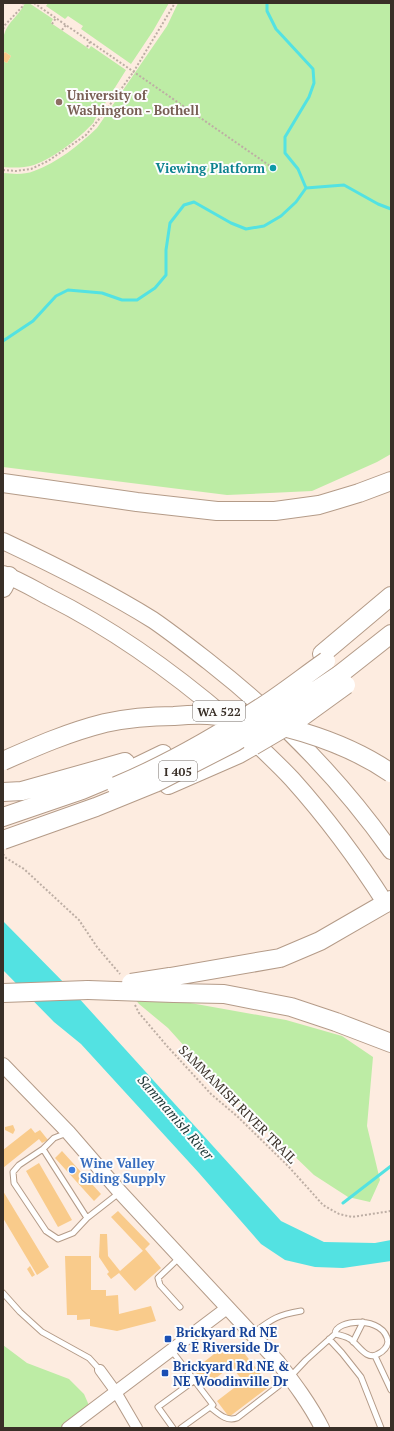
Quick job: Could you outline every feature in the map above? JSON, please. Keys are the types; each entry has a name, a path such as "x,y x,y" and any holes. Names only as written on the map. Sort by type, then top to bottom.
{"highway":[{"path":"3,484 217,511 274,511 319,506 391,481"},
{"name":"WA 522","path":"3,541 72,574 153,620 236,684 292,735 328,773 391,851"},
{"name":"WA 522","path":"5,579 77,611 125,640 188,685 245,733 292,779 330,824 389,906"},
{"name":"I 405","path":"3,828 35,818 130,780 160,766 223,732 268,703 324,657 391,596"},
{"name":"I 405","path":"3,817 82,790 132,769 200,735 324,657 391,608"},
{"name":"I 405","path":"3,847 122,805 239,754 299,719 391,634"},
{"name":"I 405","path":"3,840 96,807 155,783 235,742 342,680 391,648"},
{"path":"3,761 60,736 107,723 151,716 207,715 254,720 292,729 344,748 391,773"},
{"path":"3,792 22,791 120,763 163,754"},
{"path":"3,993 172,985 280,958 320,941 389,906"},
{"path":"172,985 291,1007 391,1043"}],"main road":[{"path":"3,1066 68,1132 120,1192 278,1362 314,1412 322,1428"}],"street":[{"path":"68,1428 228,1308"},
{"path":"100,1370 116,1392 136,1428"}],"lane":[{"path":"68,1132 54,1138 43,1149 13,1172 14,1183 46,1231 58,1239 73,1233 87,1218 120,1192"},
{"path":"43,1149 87,1218"},
{"path":"180,1257 158,1278 160,1285 180,1307"},
{"path":"3,1292 20,1312 42,1332 89,1358 100,1370"},
{"path":"252,1334 272,1319 285,1314 301,1311"},
{"path":"353,1342 364,1322"},
{"path":"210,1407 226,1418 232,1420 236,1418 290,1377 334,1334 335,1330 339,1326 364,1322 380,1327 386,1332 388,1337 387,1347 375,1356 369,1356 345,1336 334,1334"},
{"path":"329,1339 361,1377 382,1428"},
{"path":"172,1351 213,1405 181,1428"},
{"path":"375,1356 391,1390"},
{"path":"173,1428 158,1407 195,1380"}],"path":[{"path":"3,29 22,7 23,3"},
{"path":"34,3 273,168"},
{"path":"3,170 16,171 31,169 48,161 79,141 96,124 134,71 175,3"},
{"path":"52,24 56,18"},
{"path":"62,30 66,25"},
{"path":"87,47 91,41"},
{"path":"3,854 24,869 79,920 122,980"},
{"name":"SAMMAMISH RIVER TRAIL","path":"132,999 140,1014 211,1094 261,1139 289,1167 323,1205 338,1214 352,1217 391,1211"}],"green space":[{"name":"University of Washington - Bothell","path":"25,3 29,3 53,19 51,23 89,49 91,46 126,70 94,122 75,140 42,162 34,165 18,168 3,167 3,61 7,63 11,56 5,52 3,54 3,39 8,26"},
{"path":"48,3 169,3 153,31 131,64 81,29 83,26 68,16 65,19 46,6"},
{"path":"178,3 391,3 391,454 377,462 312,491 227,495 3,467 3,173 26,173 43,168 67,153 97,128 167,26"},
{"path":"129,992 286,1020 342,1036 373,1057 367,1126 380,1180 370,1202 348,1197 314,1175 212,1077 168,1028 139,1004"},
{"path":"3,1345 27,1363 69,1379 84,1394 91,1410 68,1428 3,1428"}],"water":[{"name":"Sammamish River","path":"3,921 76,995 281,1221 324,1242 375,1243 391,1240 391,1261 343,1268 315,1267 285,1260 261,1244 199,1173 81,1044 54,1022 3,970"}],"building":[{"path":"5,52 11,56 7,63 3,61 3,55"},
{"path":"13,1125 15,1130 13,1134 5,1130 5,1127"},
{"path":"31,1128 35,1133 40,1130 48,1140 42,1143 39,1139 3,1168 3,1150"},
{"path":"62,1151 101,1194 94,1201 55,1158"},
{"path":"39,1163 72,1220 58,1227 26,1171"},
{"path":"3,1191 49,1267 37,1275 3,1218"},
{"path":"118,1211 150,1244 143,1251 111,1217"},
{"path":"100,1234 107,1234 108,1256 120,1271 145,1249 161,1268 135,1291 119,1273 111,1279 107,1274 109,1272 99,1257"},
{"path":"65,1256 91,1256 91,1290 106,1290 106,1296 118,1295 119,1314 151,1306 156,1321 117,1331 90,1326 90,1319 77,1320 77,1315 67,1315"},
{"path":"30,1266 35,1275 32,1277 27,1269"},
{"path":"224,1346 241,1349 270,1386 229,1417 217,1401 243,1381 231,1366 206,1386 194,1370"}],"waterway":[{"path":"3,341 33,321 56,296 68,290 102,293 122,300 137,300 155,288 166,275 166,250 170,223 184,205 194,202 231,223 246,229 264,226 281,216 296,202 306,188 298,169 285,153 285,137 309,97 314,83 313,69 276,29 267,11 267,3"},
{"path":"306,188 344,185 378,204 391,209"},
{"path":"343,1203 391,1166"}],"place":[{"name":"University of Washington - Bothell","path":"59,102"},
{"name":"Viewing Platform","path":"273,168"},
{"name":"Wine Valley Siding Supply","path":"72,1170"},
{"name":"Brickyard Rd NE & E Riverside Dr","path":"168,1339"},
{"name":"Brickyard Rd NE & NE Woodinville Dr","path":"165,1373"}]}
